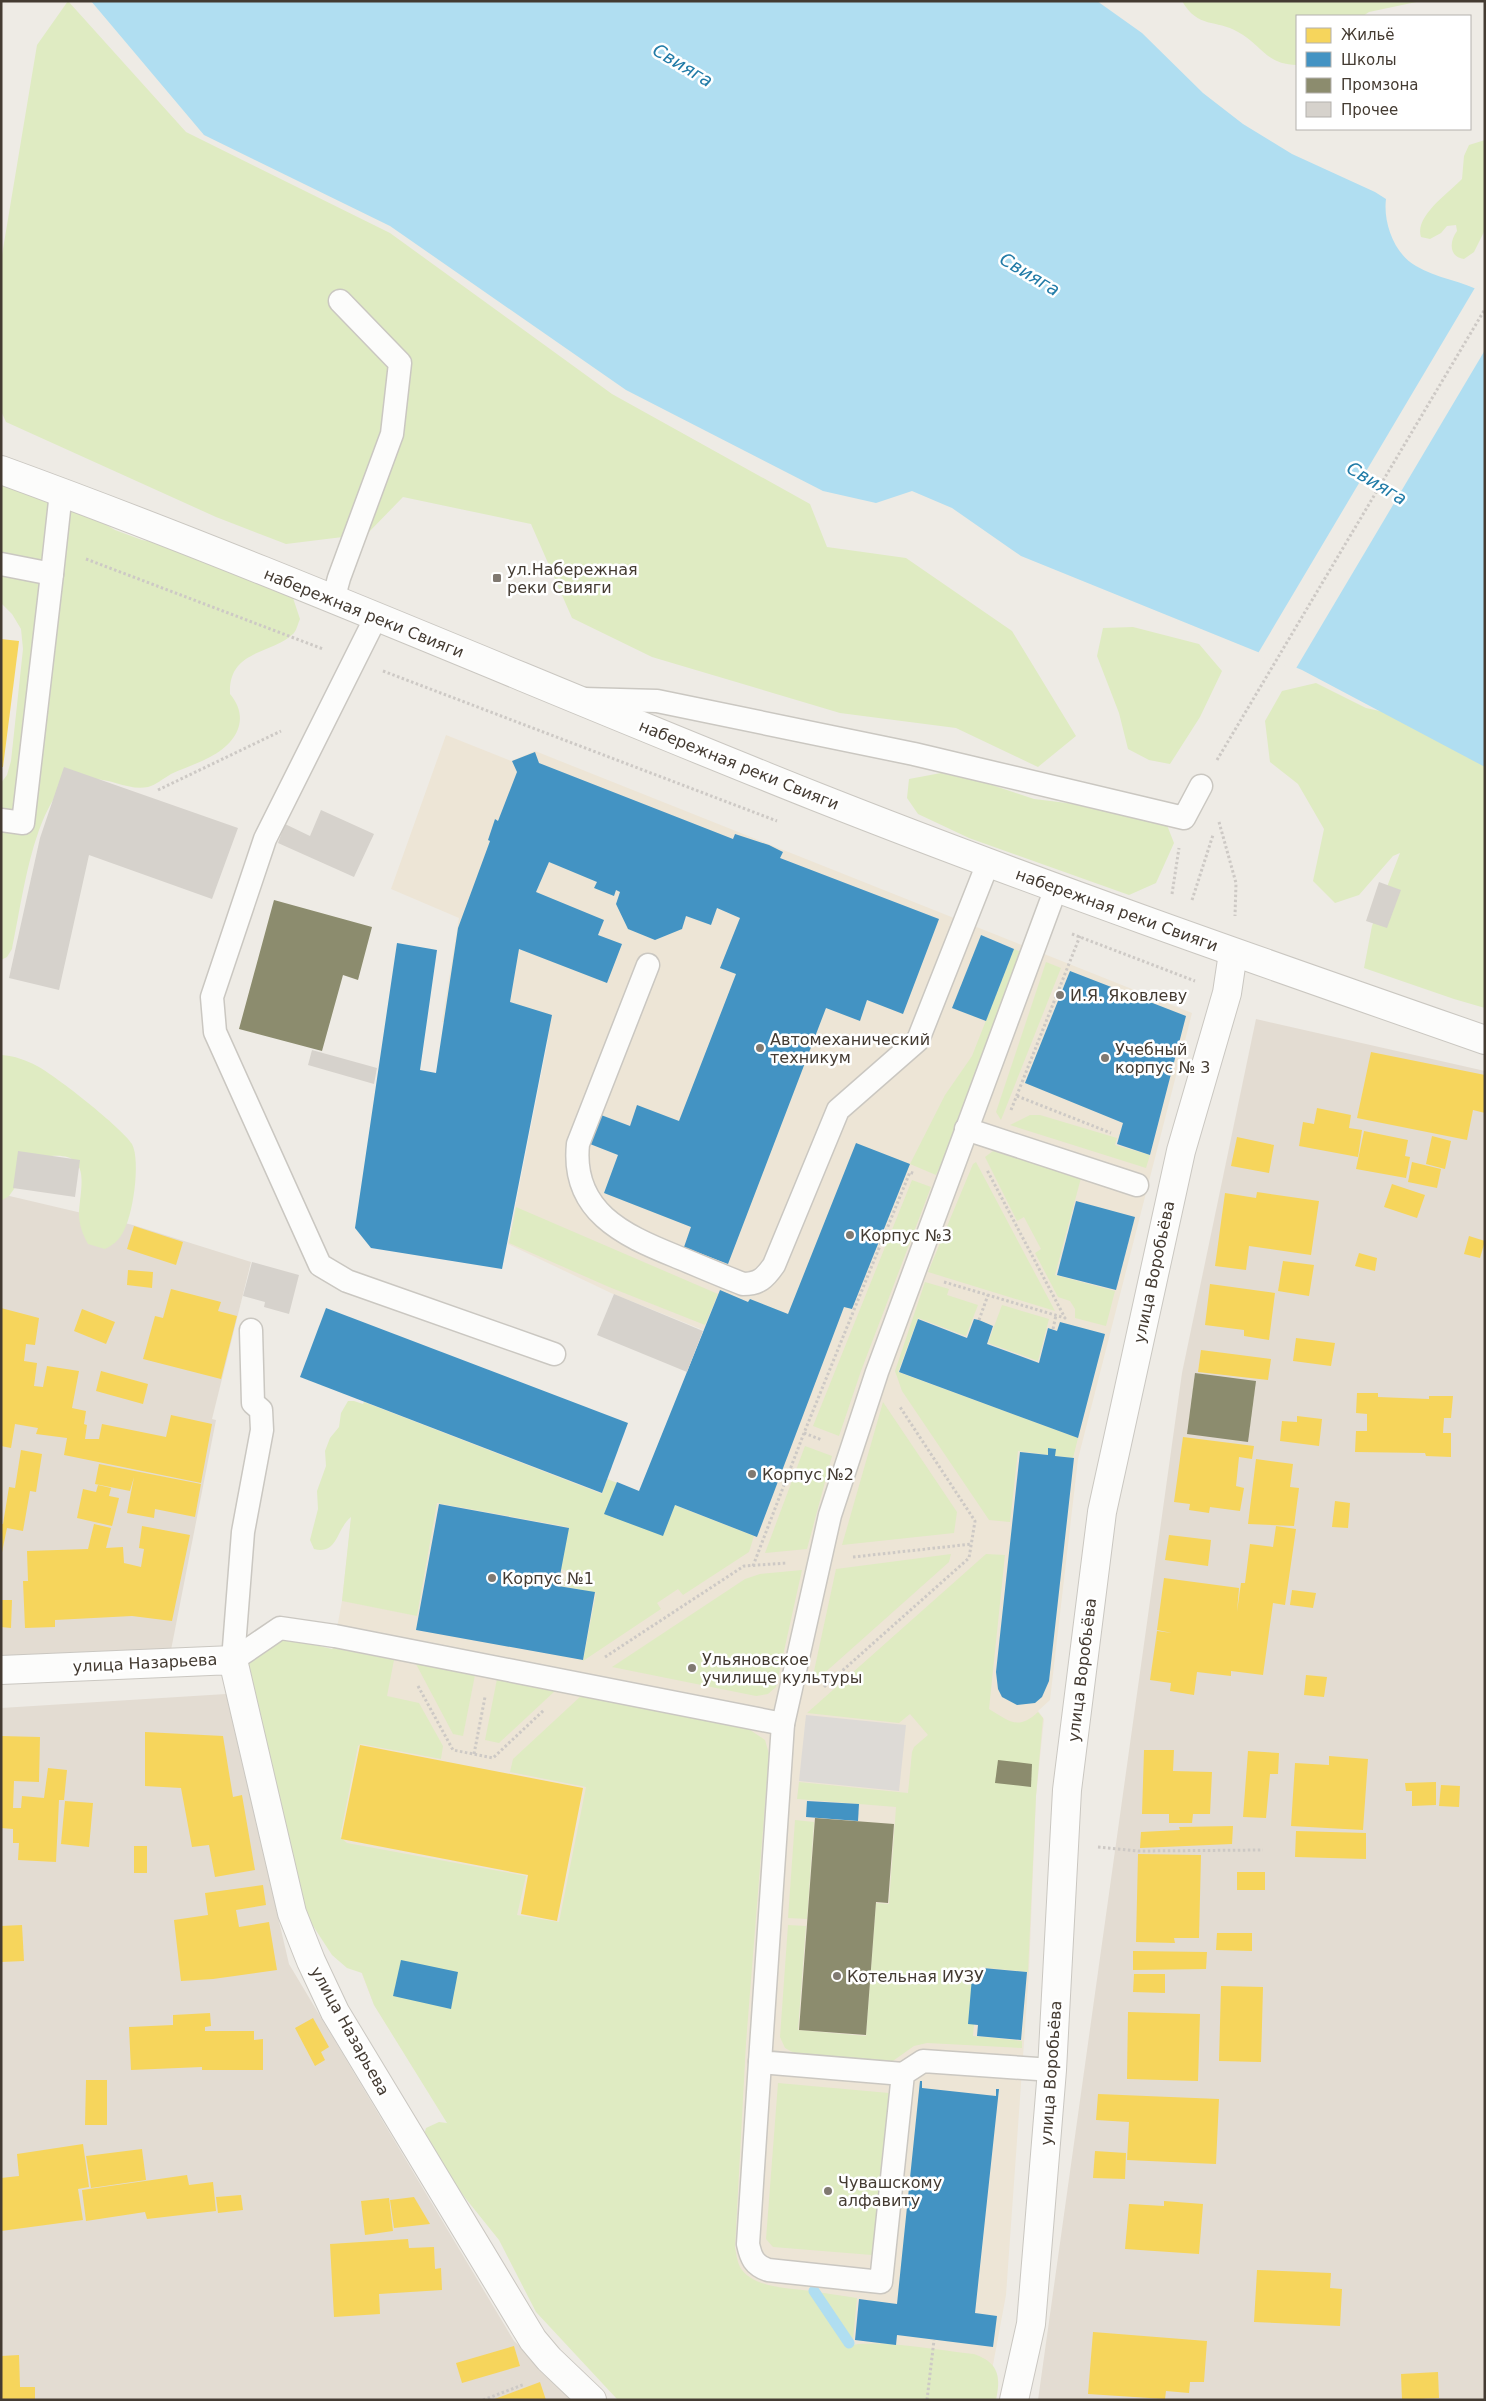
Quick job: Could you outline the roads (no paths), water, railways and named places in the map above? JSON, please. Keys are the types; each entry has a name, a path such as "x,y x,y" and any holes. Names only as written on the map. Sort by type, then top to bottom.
{"street":[{"name":"набережная реки Свияги","path":"1,470 376,617 574,699 988,863 1233,953 1485,1040"},
{"name":"улица Воробьёва","path":"1014,2400 1032,2324 1052,2070 1067,1790 1102,1512 1181,1150 1227,993 1233,953"},
{"name":"улица Назарьева","path":"1,1670 233,1660 292,1913 310,1961 336,2012 533,2340 561,2371 592,2400"}],"lane":[{"path":"333,600 339,578 392,434 400,363 340,301"},
{"path":"1,820 23,823 61,492"},
{"path":"1,564 52,574"},
{"path":"376,617 265,839 212,997 215,1032 320,1265 347,1281 554,1354"},
{"path":"574,699 657,701 914,754 1184,818 1201,786"},
{"path":"648,965 578,1144 577,1154 581,1181 589,1199 610,1225 636,1240 743,1284 754,1284 764,1280 774,1265 838,1110 918,1040 988,863"},
{"path":"903,2074 881,2282 768,2270 759,2266 751,2259 748,2244 783,1724 830,1515 877,1372 1056,888"},
{"path":"966,1129 1137,1184"},
{"path":"233,1660 243,1532 262,1430 261,1410 253,1404 251,1330"},
{"path":"233,1660 280,1628 398,1648 783,1724"},
{"path":"760,2062 903,2074 923,2061 930,2060 1052,2070"}],"water":[{"name":"Свияга","path":"91,1 1097,1 1142,33 1203,93 1243,124 1292,154 1375,192 1386,199 1388,227 1396,246 1408,261 1432,274 1468,285 1485,293 1485,767 1302,670 1021,556 952,508 912,491 876,503 823,491 626,390 390,226 204,135"}],"waterway":[{"path":"814,2291 849,2343"}],"place":[{"name":"ул.Набережная реки Свияги","path":"497,578"},
{"name":"И.Я. Яковлеву","path":"1060,995"},
{"name":"Автомеханический техникум","path":"760,1048"},
{"name":"Учебный корпус № 3","path":"1105,1058"},
{"name":"Корпус №3","path":"850,1235"},
{"name":"Корпус №2","path":"752,1474"},
{"name":"Корпус №1","path":"492,1578"},
{"name":"Ульяновское училище культуры","path":"692,1668"},
{"name":"Котельная ИУЗУ","path":"837,1976"},
{"name":"Чувашскому алфавиту","path":"828,2191"}]}
